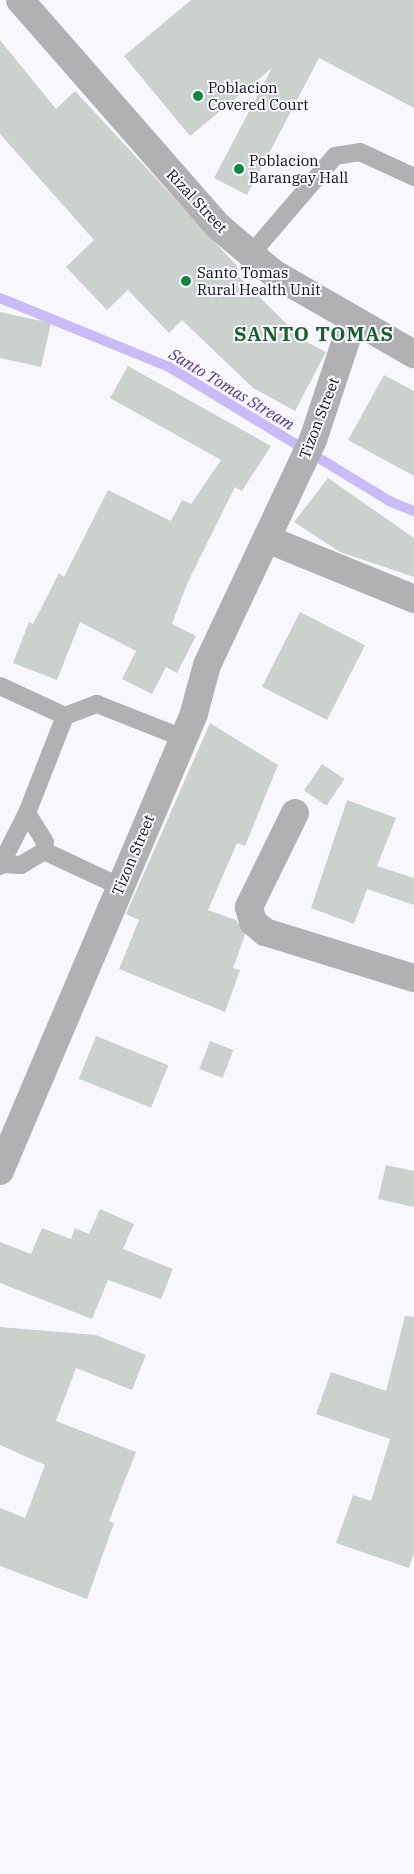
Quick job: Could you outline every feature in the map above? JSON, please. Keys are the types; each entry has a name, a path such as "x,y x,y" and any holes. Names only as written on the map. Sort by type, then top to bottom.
{"street":[{"name":"Rizal Street","path":"20,0 219,227 251,254 352,322 414,354"},
{"name":"Tizon Street","path":"0,1171 183,738 207,665 313,440 352,322"},
{"path":"267,539 414,599"},
{"path":"295,813 249,907 253,922 265,932 414,978"}],"lane":[{"path":"251,254 335,156 360,152 414,177"},
{"path":"0,686 65,716 97,704 183,738"},
{"path":"44,851 21,865 0,865 27,813 65,716"},
{"path":"27,813 45,842 44,851"},
{"path":"44,851 119,886"}],"building":[{"path":"191,0 414,0 414,108 319,58 247,195 214,178 272,68 190,136 124,56"},
{"path":"0,40 56,109 75,91 238,267 233,271 303,340 326,352 295,411 253,388 182,320 169,333 128,290 107,310 66,267 94,240 0,134"},
{"path":"0,312 51,323 41,367 0,358"},
{"path":"128,366 271,446 242,491 235,487 187,584 172,624 196,636 177,673 166,667 152,694 122,679 136,651 80,622 57,680 13,663 29,622 33,624 59,573 64,577 108,490 171,521 182,500 191,504 221,460 110,398"},
{"path":"384,375 414,391 414,476 348,440"},
{"path":"328,478 414,538 414,577 340,552 294,522"},
{"path":"300,612 365,645 327,720 262,687"},
{"path":"210,723 278,765 245,846 237,843 208,910 236,920 245,935 233,968 240,970 225,1012 119,969 139,920 126,914"},
{"path":"322,764 344,779 326,806 304,791"},
{"path":"347,800 396,818 377,866 414,878 414,905 367,889 354,924 311,908"},
{"path":"96,1036 168,1065 151,1108 79,1079"},
{"path":"210,1041 233,1050 223,1078 199,1069"},
{"path":"386,1165 414,1171 414,1207 378,1199"},
{"path":"100,1209 134,1224 123,1249 173,1269 161,1299 108,1280 92,1319 0,1283 0,1242 31,1254 42,1228 71,1239 75,1228 89,1234"},
{"path":"405,1316 414,1317 414,1553 409,1568 336,1543 353,1495 371,1501 390,1439 316,1414 331,1372 386,1391"},
{"path":"0,1327 96,1335 146,1355 132,1390 76,1368 56,1421 136,1452 109,1521 114,1523 87,1599 0,1566 0,1508 25,1518 45,1465 0,1445"}],"waterway":[{"name":"Santo Tomas Stream","path":"0,298 169,367 389,501 414,511"}],"place":[{"name":"Poblacion Covered Court","path":"198,96"},
{"name":"Poblacion Barangay Hall","path":"239,169"},
{"name":"Santo Tomas Rural Health Unit","path":"186,281"}],"district":[{"name":"SANTO TOMAS","path":"314,333"}]}
